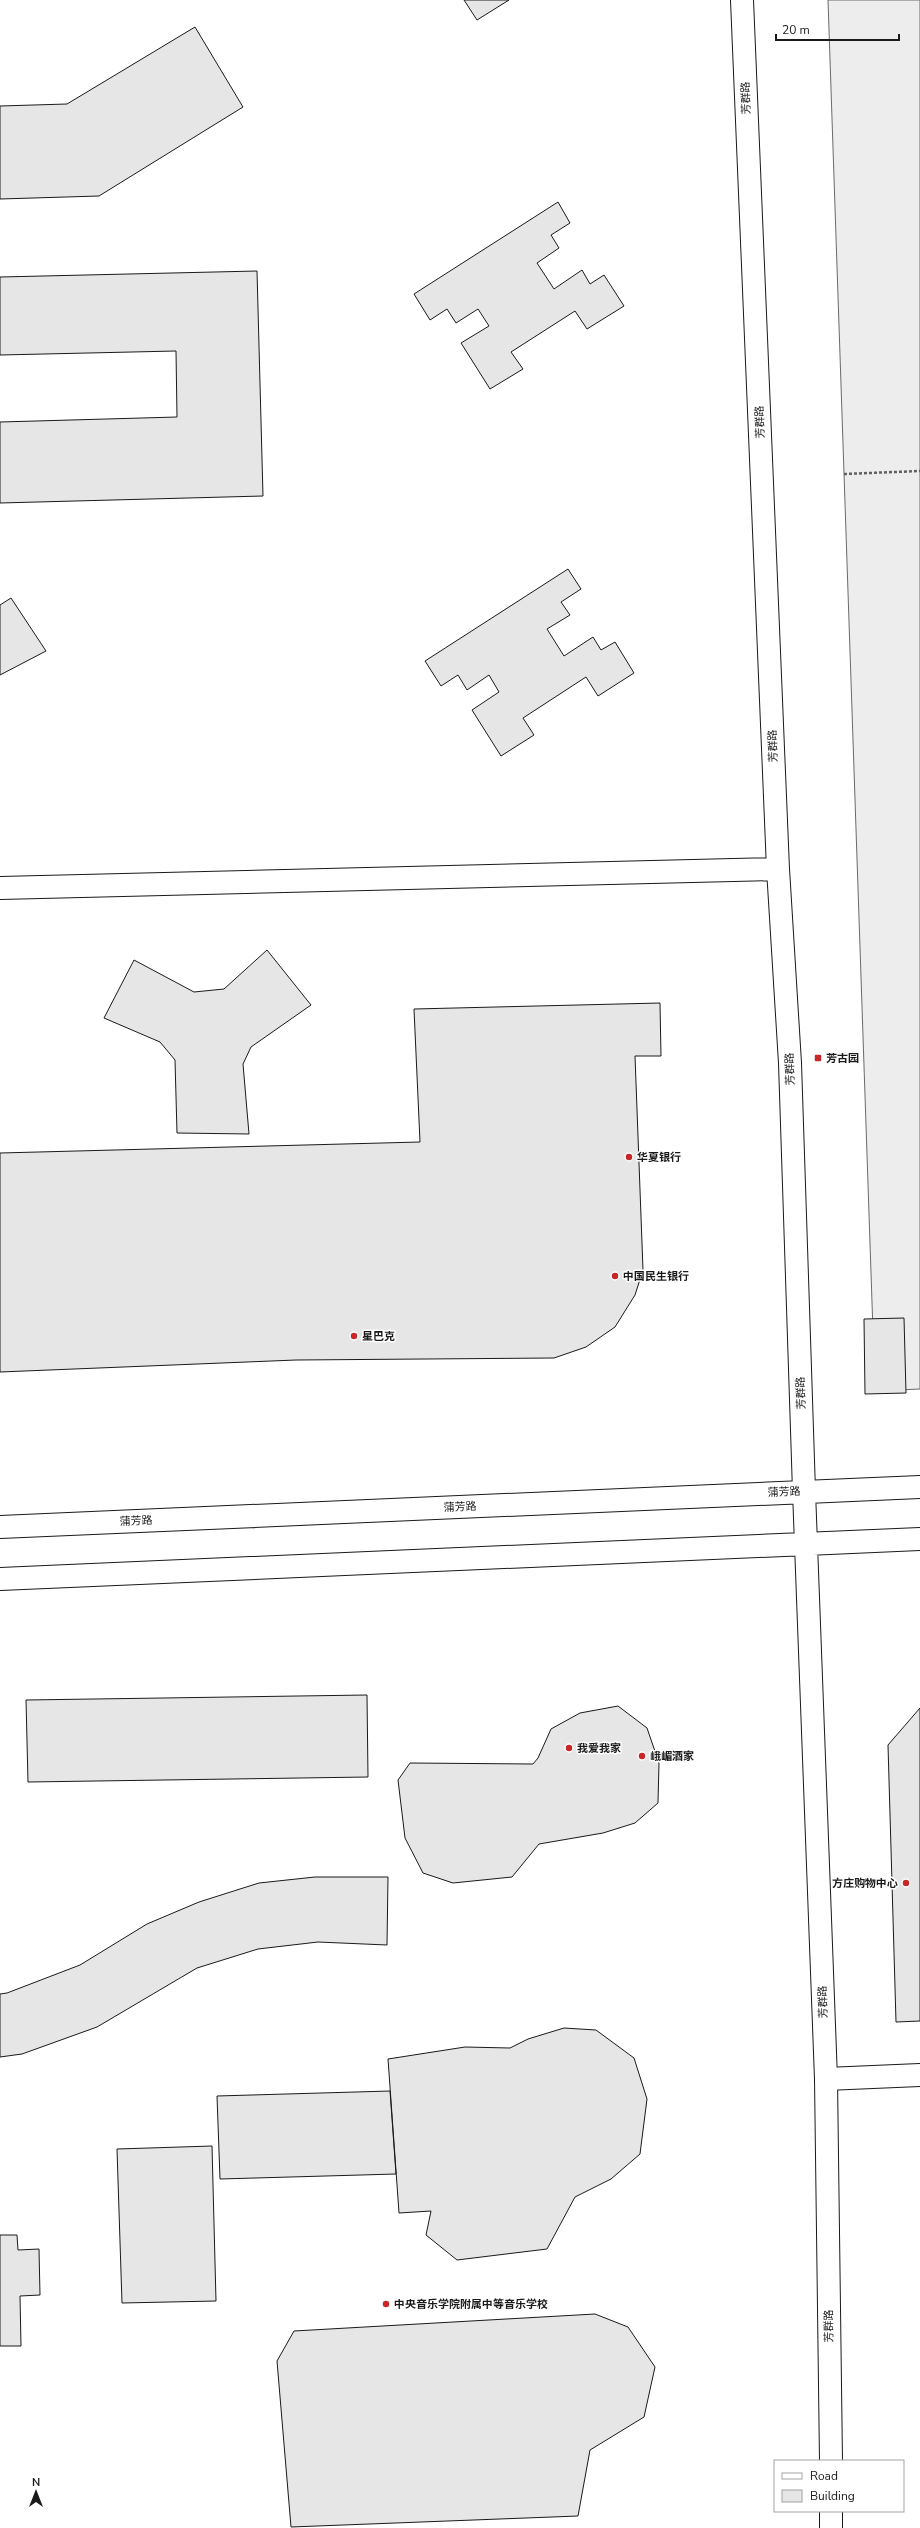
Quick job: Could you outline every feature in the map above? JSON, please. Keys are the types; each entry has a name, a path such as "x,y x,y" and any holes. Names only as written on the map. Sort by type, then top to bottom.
{"street":[{"name":"芳群路","path":"742,0 778,869 790,1063 804,1492 826,2079 831,2460"},
{"path":"0,888 778,869"},
{"name":"蒲芳路","path":"0,1527 920,1487"},
{"path":"0,1579 920,1539"},
{"path":"826,2079 920,2075"},
{"path":"831,2512 831,2528"}],"path":[{"path":"844,474 920,471"}],"shaded area":[{"path":"828,0 920,0 920,1389 875,1391"}],"building":[{"path":"464,0 509,0 477,20"},
{"path":"195,27 243,107 99,196 0,199 0,106 67,104"},
{"path":"558,202 570,223 551,235 559,248 537,263 554,289 582,270 590,284 604,275 624,306 587,329 575,311 511,352 523,369 490,389 461,343 489,326 478,309 456,323 447,309 430,320 414,294"},
{"path":"257,271 263,496 0,503 0,422 177,417 176,351 0,355 0,277"},
{"path":"568,569 581,589 561,602 570,615 547,629 564,656 593,637 601,650 615,642 634,673 598,696 586,677 523,718 534,735 501,756 472,710 499,692 489,675 467,690 458,675 441,686 425,661"},
{"path":"11,598 46,651 0,675 0,605"},
{"path":"267,950 311,1005 251,1047 243,1064 249,1134 177,1133 175,1060 160,1042 104,1018 134,960 194,992 224,989"},
{"path":"660,1003 661,1056 635,1056 643,1270 635,1295 615,1327 586,1347 554,1358 296,1360 0,1372 0,1153 420,1142 414,1009"},
{"path":"904,1318 906,1393 865,1394 864,1319"},
{"path":"367,1695 368,1777 28,1782 26,1700"},
{"path":"618,1706 647,1728 659,1763 658,1803 635,1823 603,1833 539,1844 512,1877 453,1883 423,1873 405,1838 398,1780 410,1763 533,1764 538,1758 551,1729 580,1713"},
{"name":"方庄购物中心","path":"920,1708 920,2021 896,2022 888,1745"},
{"path":"315,1877 388,1877 387,1945 318,1942 258,1949 197,1968 97,2027 22,2054 0,2057 0,1994 7,1993 80,1965 147,1924 199,1902 259,1883"},
{"path":"564,2028 596,2030 634,2058 647,2099 640,2154 611,2179 575,2197 547,2249 457,2260 426,2235 431,2211 399,2213 388,2059 465,2047 510,2048 528,2039"},
{"path":"390,2091 396,2174 220,2179 217,2096"},
{"path":"212,2146 216,2301 122,2303 117,2149"},
{"path":"0,2235 17,2235 18,2250 39,2249 40,2295 20,2296 21,2346 0,2346"},
{"path":"595,2314 628,2327 655,2367 644,2417 590,2450 578,2516 291,2527 277,2361 294,2331"}],"place":[{"name":"芳古园","path":"818,1058"},
{"name":"华夏银行","path":"629,1157"},
{"name":"中国民生银行","path":"615,1276"},
{"name":"星巴克","path":"354,1336"},
{"name":"我爱我家","path":"569,1748"},
{"name":"峨嵋酒家","path":"642,1756"},
{"name":"方庄购物中心","path":"906,1883"},
{"name":"中央音乐学院附属中等音乐学校","path":"386,2304"}]}
